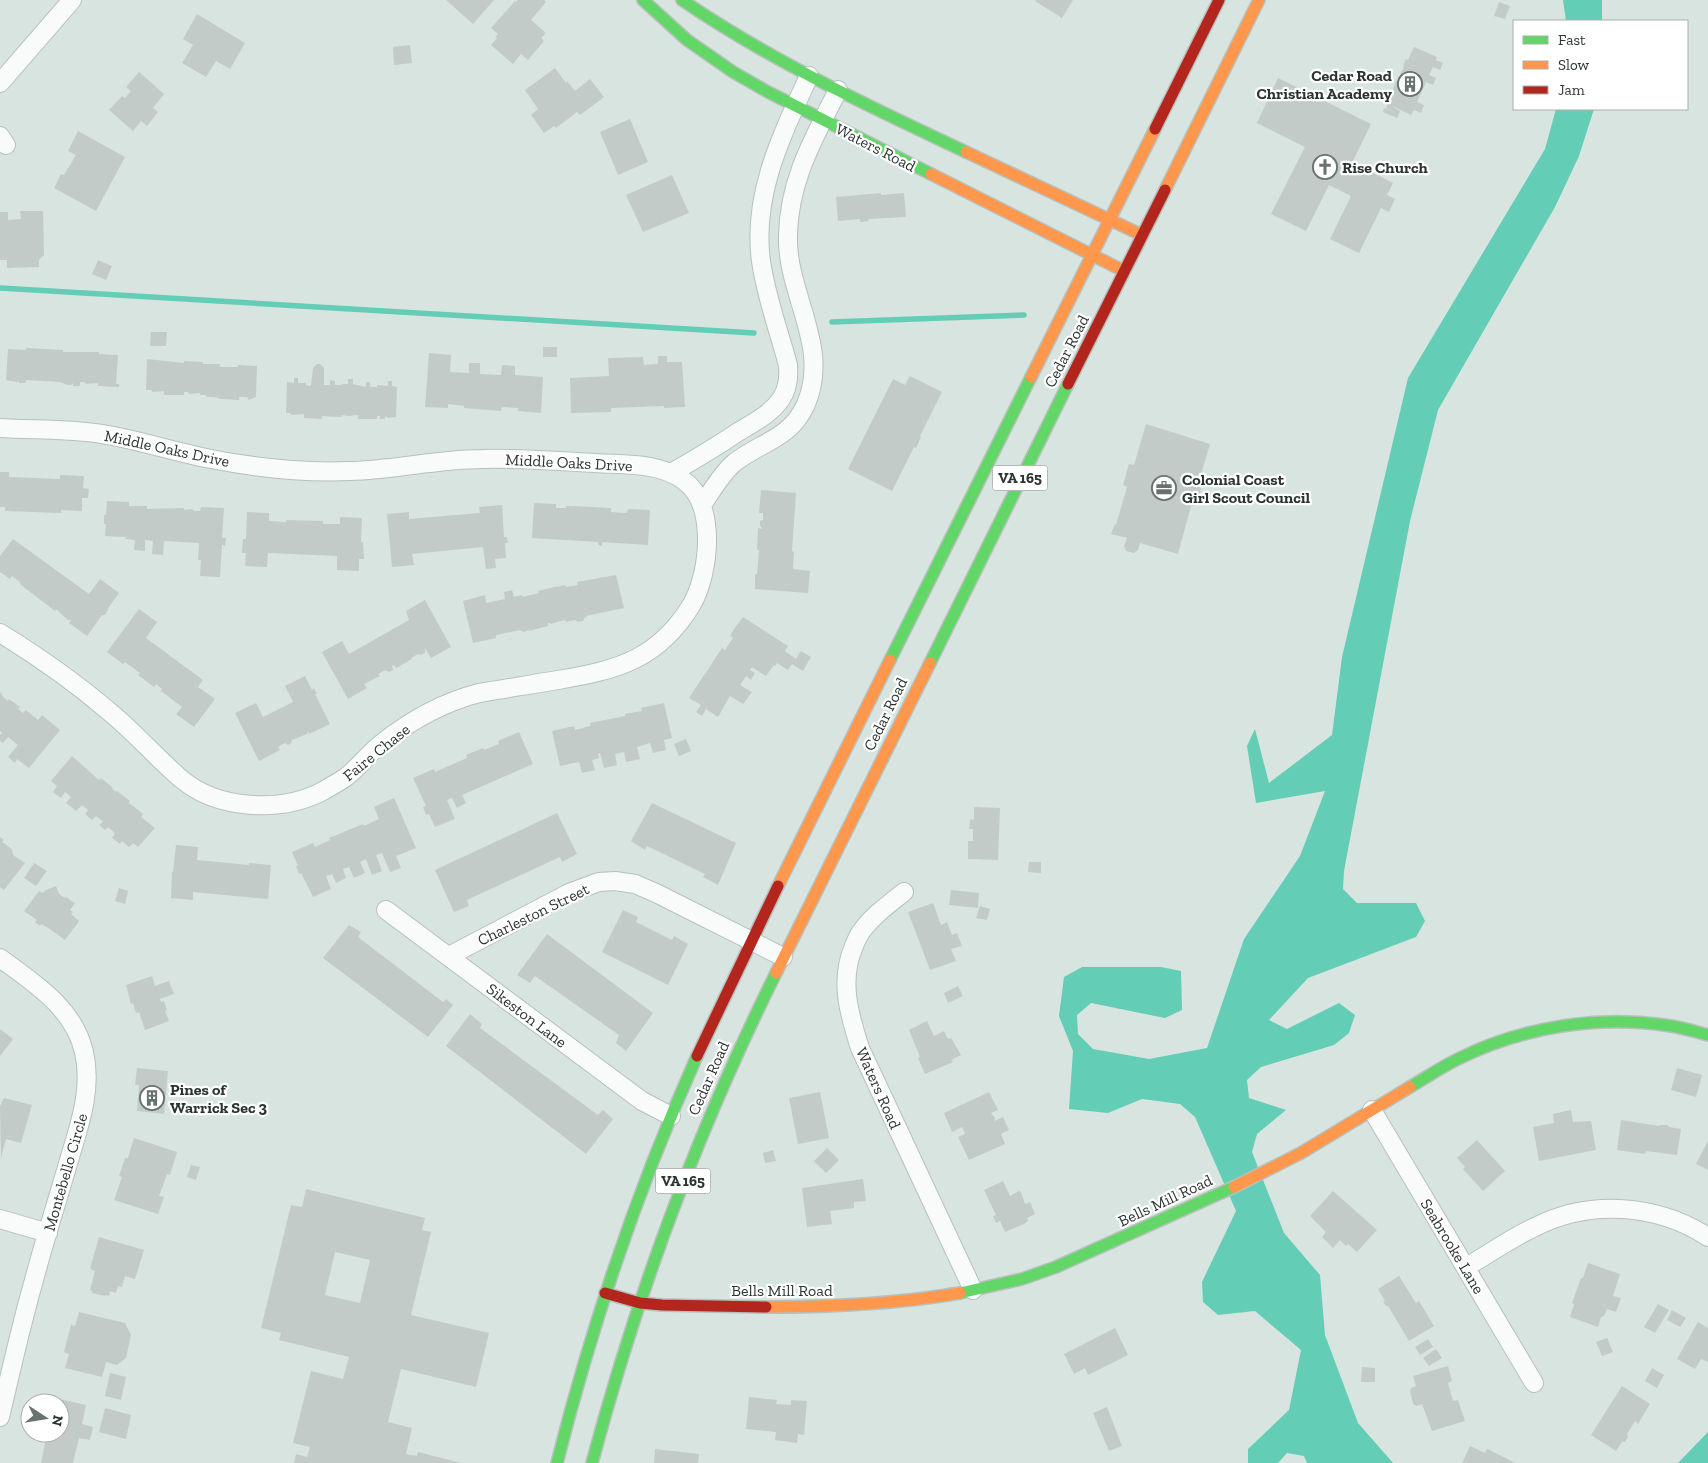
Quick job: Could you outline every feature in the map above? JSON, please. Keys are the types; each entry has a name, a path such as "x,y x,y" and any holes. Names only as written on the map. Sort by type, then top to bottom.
{"main road":[{"name":"Waters Road","path":"643,0 672,29 712,60 823,120 1124,271"},
{"name":"Waters Road","path":"682,0 748,44 809,76 1142,235"},
{"name":"Cedar Road","path":"557,1463 581,1371 605,1293 652,1162 709,1029 1219,0"},
{"name":"Cedar Road","path":"592,1463 640,1303 679,1190 748,1029 1259,0"},
{"name":"Bells Mill Road","path":"605,1293 640,1303 701,1306 853,1306 973,1290 1022,1279 1061,1265 1220,1194 1325,1139 1459,1058 1524,1034 1587,1022 1620,1022 1670,1026 1708,1035"}],"street":[{"path":"0,84 72,0"},
{"path":"671,473 763,416 782,398 787,387 788,365 766,287 758,234 762,200 768,173 778,144 809,76"},
{"path":"702,505 728,468 743,457 770,443 792,425 800,416 810,392 814,378 815,362 793,276 788,236 789,215 801,165 838,90"},
{"name":"Middle Oaks Drive","path":"0,428 97,433 210,459 262,468 304,471 351,471 481,458 644,466 671,473"},
{"name":"Faire Chase","path":"0,633 69,679 112,714 181,779 198,790 226,800 254,806 272,805 305,798 334,785 389,738 410,723 461,698 479,693 596,674 635,660 651,650 677,625 694,601 704,570 707,524 702,505 695,492 685,481 671,473"},
{"name":"Charleston Street","path":"449,956 570,893 599,882 615,881 643,887 783,957"},
{"name":"Waters Road","path":"904,892 860,933 851,953 846,974 846,994 860,1048 973,1290"},
{"name":"Sikeston Lane","path":"386,910 642,1101 671,1116"},
{"name":"Montebello Circle","path":"0,958 42,989 59,1005 74,1026 84,1050 87,1074 84,1109 34,1280 0,1417"},
{"name":"Seabrooke Lane","path":"1372,1110 1534,1383"},
{"path":"1466,1268 1537,1226 1569,1214 1597,1210 1627,1208 1655,1214 1681,1222 1708,1237"},
{"path":"0,1219 48,1233"}],"shaded area":[{"path":"1563,0 1602,0 1602,20 1566,20"},
{"path":"1556,110 1594,110 1579,156 1555,207 1438,410 1410,521 1344,871 1343,889 1357,903 1416,903 1425,921 1416,937 1308,978 1269,1020 1287,1029 1339,1003 1355,1015 1349,1033 1334,1045 1261,1067 1247,1080 1249,1098 1286,1110 1257,1134 1252,1152 1284,1233 1320,1275 1325,1335 1358,1423 1393,1463 1307,1463 1304,1456 1287,1453 1278,1463 1248,1463 1248,1449 1289,1410 1301,1350 1255,1311 1218,1315 1203,1302 1202,1282 1236,1211 1195,1117 1180,1104 1142,1099 1108,1113 1069,1109 1073,1051 1059,1016 1064,977 1082,967 1161,967 1181,971 1182,1010 1165,1018 1091,1003 1077,1015 1078,1034 1093,1049 1149,1059 1207,1048 1244,939 1300,856 1325,791 1256,803 1247,746 1255,729 1269,783 1332,735 1342,657 1408,378 1545,149"},
{"path":"1708,1432 1708,1463 1678,1463"}],"building":[{"path":"446,0 494,0 473,24"},
{"path":"518,0 544,0 546,2 531,20 546,33 541,38 544,41 528,60 521,54 513,64 491,45 498,34 491,28"},
{"path":"1036,0 1073,0 1062,18"},
{"path":"1499,2 1510,6 1505,19 1494,16"},
{"path":"197,14 245,43 230,69 216,61 206,77 182,63 193,45 183,39"},
{"path":"410,45 412,63 394,65 393,47"},
{"name":"Cedar Road Christian Academy","path":"1414,47 1437,57 1436,60 1443,63 1440,70 1433,67 1429,75 1436,78 1433,85 1426,82 1417,102 1424,105 1421,113 1414,110 1411,115 1390,105 1400,111 1397,118 1383,112 1384,108 1396,112 1386,108 1396,81 1398,81 1403,70 1403,65 1406,59 1408,60"},
{"path":"555,68 566,83 567,81 575,91 590,79 604,97 580,115 577,112 556,128 554,126 544,133 531,115 538,109 525,90"},
{"path":"139,72 164,94 153,108 158,112 147,126 141,121 133,131 109,110 122,96 125,98 131,91 126,87"},
{"name":"Rise Church","path":"1278,78 1371,124 1351,165 1363,171 1364,168 1393,183 1387,195 1395,199 1389,212 1381,208 1359,253 1330,239 1351,196 1329,185 1306,231 1271,214 1305,147 1257,123"},
{"path":"630,119 648,162 618,175 600,132"},
{"path":"78,131 125,157 96,211 54,188 61,174 64,175 76,155 68,151"},
{"path":"672,175 689,213 643,232 626,195"},
{"path":"881,193 881,195 904,193 906,217 868,219 869,221 860,222 860,219 838,221 836,197"},
{"path":"20,211 43,211 44,255 39,260 39,267 7,268 7,260 0,260 0,212 8,212 8,220 21,219"},
{"path":"98,260 112,266 106,280 92,274"},
{"path":"151,332 167,332 166,346 150,346"},
{"path":"543,347 557,347 557,357 543,357"},
{"path":"26,348 63,350 63,352 99,352 99,354 118,355 116,384 119,384 119,387 98,386 98,383 86,384 84,382 80,382 80,386 73,386 73,383 68,385 60,382 26,380 26,383 19,383 19,381 6,380 8,349 26,350"},
{"path":"429,353 451,355 450,372 469,373 469,363 480,363 480,374 501,375 502,365 515,366 515,375 543,377 541,413 518,411 518,408 502,407 501,411 464,408 464,406 448,404 448,408 425,407"},
{"path":"658,356 667,356 667,362 682,362 685,407 611,408 611,412 571,413 570,378 609,376 608,358 643,357 644,365 658,364"},
{"path":"147,359 184,363 184,361 203,362 203,364 220,364 220,367 238,367 238,365 257,366 256,397 249,400 247,397 239,397 239,400 219,399 200,395 200,393 189,394 184,392 184,395 164,395 164,391 153,392 146,390"},
{"path":"317,364 324,368 324,385 330,385 330,380 335,381 335,385 348,384 348,379 353,379 353,384 366,387 366,382 370,382 370,387 377,387 377,385 388,386 388,381 392,381 392,386 397,387 396,417 388,418 385,416 385,419 380,419 380,416 377,416 377,419 358,419 358,415 341,415 341,417 322,416 322,419 304,418 304,414 292,415 286,413 287,382 294,383 294,378 298,378 298,383 306,383 306,385 311,386 313,368"},
{"path":"910,376 942,392 916,448 914,447 892,491 848,469 893,379 905,385"},
{"name":"Colonial Coast Girl Scout Council","path":"1146,424 1210,444 1198,485 1201,489 1197,505 1191,506 1178,554 1140,543 1138,550 1134,553 1126,551 1124,546 1127,538 1111,534 1116,525 1127,487 1123,485 1129,464 1134,465"},
{"path":"0,472 9,472 9,477 60,479 60,475 84,476 83,488 89,489 88,498 82,498 82,511 61,510 61,513 5,511 5,507 0,507"},
{"path":"761,490 796,493 792,551 794,552 793,569 810,571 808,593 755,589 755,574 757,574 759,550 757,550 758,528 762,529 760,521 763,520 763,513 759,513"},
{"path":"107,501 129,502 129,506 147,506 147,509 184,508 184,510 200,511 201,507 224,508 222,538 226,538 225,546 222,545 220,577 200,576 201,560 198,560 199,543 164,541 163,555 152,554 153,541 145,540 145,551 134,550 135,540 125,539 126,537 105,536 106,524 104,524 104,515 106,515"},
{"path":"534,503 556,504 556,508 572,506 573,508 573,506 611,508 611,512 627,513 628,509 650,510 648,545 602,542 602,546 598,545 598,542 532,538"},
{"path":"502,505 504,537 507,537 508,543 505,543 506,558 495,559 496,568 486,569 483,547 412,554 414,565 392,567 387,514 409,512 409,519 480,513 479,507"},
{"path":"247,512 269,513 269,521 323,521 323,524 340,524 340,517 362,518 361,542 363,542 364,559 359,559 359,571 337,570 337,556 268,553 267,567 245,566 246,553 242,553 243,539 246,539"},
{"path":"13,539 89,594 100,579 119,593 105,615 102,615 87,636 69,623 71,620 68,620 56,609 55,611 12,576 10,579 0,572 0,556"},
{"path":"616,575 624,608 586,616 583,621 566,622 565,620 548,623 548,626 529,631 528,629 523,632 520,630 496,635 496,638 473,643 463,601 485,595 486,603 505,599 504,592 512,590 514,597 522,595 523,597 559,586 560,588 560,586 565,585 566,587 578,585 577,582"},
{"path":"425,600 451,647 431,658 425,648 425,653 418,654 396,668 394,665 392,666 393,670 389,672 385,670 378,674 380,676 364,684 367,688 348,699 322,652 342,641 349,654 409,620 406,611"},
{"path":"139,609 157,622 146,638 203,680 198,687 215,699 194,727 176,714 182,707 161,691 162,689 156,684 154,687 138,675 140,673 125,662 123,664 107,652"},
{"path":"743,617 788,646 785,651 796,659 801,651 811,657 803,671 792,664 788,670 777,663 766,676 752,667 750,670 755,673 751,680 746,676 740,685 752,692 743,704 730,696 718,717 706,709 702,716 696,712 701,705 689,698 722,648 725,650 733,638 730,636"},
{"path":"305,676 312,690 314,688 317,694 315,694 330,724 309,734 308,731 307,734 292,740 288,745 285,743 278,747 280,750 259,761 235,713 256,703 263,717 293,702 285,686"},
{"path":"0,692 8,701 9,699 20,707 18,709 23,713 26,710 38,720 42,715 60,730 29,768 17,759 15,763 8,757 18,745 8,737 3,743 0,741 2,733 0,731"},
{"path":"664,703 672,738 664,740 666,750 653,753 650,743 637,747 640,759 626,762 624,752 615,754 617,765 604,768 600,753 598,754 599,758 592,760 595,770 582,773 579,762 560,766 552,731 574,726 575,730 590,726 590,723 625,716 625,714 642,711 641,708"},
{"path":"519,732 533,764 462,795 466,803 457,808 452,798 447,800 455,819 435,827 429,814 426,815 423,807 426,806 413,778 434,769 435,772 467,758 466,755 499,744 498,741"},
{"path":"686,739 691,751 679,756 674,744"},
{"path":"72,756 99,780 101,778 112,789 130,801 129,803 143,814 141,817 155,828 138,847 133,843 129,847 122,841 120,844 112,838 115,833 108,827 105,830 99,825 103,822 96,816 92,820 85,814 88,810 82,805 76,811 66,803 71,797 65,792 61,798 53,792 57,786 51,781"},
{"path":"394,798 416,848 396,856 401,868 390,872 382,853 376,855 382,871 372,875 366,859 360,862 365,873 354,878 349,867 343,869 346,878 336,883 332,874 326,876 331,889 313,897 301,873 299,874 292,852 313,843 315,847 330,840 329,838 379,819 374,807"},
{"path":"652,803 736,843 718,885 703,877 705,874 647,846 645,850 631,841"},
{"path":"974,807 1000,808 998,860 968,859 968,841 973,841 973,829 969,829 970,819 974,820"},
{"path":"557,813 577,854 562,862 560,857 467,900 469,906 454,912 435,870"},
{"path":"0,837 4,840 2,842 12,849 13,855 25,863 4,890 0,887"},
{"path":"176,845 198,847 197,860 271,865 268,899 193,892 193,900 171,898"},
{"path":"1029,862 1041,862 1041,873 1028,872"},
{"path":"34,863 47,871 36,886 24,878"},
{"path":"56,886 59,894 75,903 70,910 73,912 71,914 79,921 65,940 50,929 41,924 40,926 35,922 37,920 24,911 39,891 43,893"},
{"path":"119,888 128,891 125,904 115,901"},
{"path":"951,890 979,893 978,908 949,905"},
{"path":"933,903 941,925 947,922 952,935 957,933 962,946 951,949 956,961 930,970 908,912"},
{"path":"980,906 990,909 987,920 976,918"},
{"path":"623,910 638,917 636,922 672,940 674,936 688,944 668,985 602,952"},
{"path":"349,925 361,932 358,937 443,1002 446,999 453,1005 428,1037 323,958"},
{"path":"547,934 653,1013 626,1051 616,1043 619,1035 535,976 530,983 517,975"},
{"path":"152,976 155,986 169,981 174,994 160,999 161,1002 164,1001 169,1021 145,1030 139,1012 136,1013 133,1003 131,1004 126,985"},
{"path":"958,986 963,996 948,1003 944,993"},
{"path":"470,1014 482,1024 480,1028 598,1115 603,1110 613,1119 586,1154 446,1046"},
{"path":"927,1021 934,1036 944,1031 948,1039 951,1038 961,1055 951,1060 953,1062 925,1074 909,1030"},
{"path":"0,1029 13,1039 0,1056"},
{"name":"Pines of Warrick Sec 3","path":"137,1068 168,1071 164,1114 137,1111 139,1085 135,1085"},
{"path":"1677,1068 1702,1075 1696,1097 1671,1090"},
{"path":"820,1092 829,1138 798,1144 789,1098"},
{"path":"989,1092 998,1110 991,1113 995,1118 994,1121 1003,1117 1009,1130 1001,1134 1005,1144 969,1160 958,1137 965,1134 962,1127 952,1132 944,1113"},
{"path":"4,1098 32,1105 21,1143 6,1139 1,1158 0,1106"},
{"path":"1571,1110 1573,1122 1591,1121 1596,1150 1539,1161 1533,1127 1554,1123 1553,1114"},
{"path":"1621,1120 1659,1126 1668,1125 1669,1127 1681,1129 1677,1155 1646,1151 1645,1154 1617,1150"},
{"path":"134,1138 177,1152 170,1175 167,1174 159,1196 164,1197 158,1214 114,1200 122,1177 119,1176 125,1158 128,1158"},
{"path":"1477,1140 1505,1171 1483,1191 1463,1169 1465,1167 1457,1158"},
{"path":"1708,1141 1708,1170 1696,1164"},
{"path":"827,1148 839,1160 826,1173 814,1161"},
{"path":"773,1150 776,1161 765,1163 763,1153"},
{"path":"191,1165 200,1167 196,1180 187,1177"},
{"path":"863,1179 866,1201 854,1202 854,1208 830,1211 832,1224 807,1227 802,1188"},
{"path":"1003,1181 1010,1196 1019,1191 1021,1192 1025,1204 1030,1202 1035,1214 1027,1218 1028,1221 1024,1224 1005,1232 1000,1221 996,1223 993,1216 996,1215 984,1190"},
{"path":"306,1189 425,1218 422,1230 431,1232 411,1315 489,1333 476,1387 401,1369 388,1422 412,1428 406,1454 417,1456 418,1452 461,1463 294,1463 296,1454 307,1457 310,1447 293,1443 311,1371 343,1379 349,1357 279,1340 281,1333 261,1328 291,1205 302,1207","holes":["335,1252 370,1260 360,1303 325,1295"]},
{"path":"1333,1191 1377,1230 1357,1252 1340,1240 1333,1248 1322,1237 1326,1232 1310,1216"},
{"path":"99,1237 144,1250 135,1279 125,1276 122,1287 118,1286 116,1293 110,1291 109,1296 92,1293 90,1290 95,1271 90,1269"},
{"path":"1588,1263 1620,1274 1613,1296 1621,1298 1616,1312 1607,1309 1604,1316 1601,1317 1598,1327 1570,1317 1574,1304 1572,1303"},
{"path":"1399,1276 1416,1303 1419,1301 1434,1326 1409,1341 1388,1306 1383,1302 1385,1301 1378,1289"},
{"path":"1658,1304 1669,1310 1655,1333 1644,1327"},
{"path":"1672,1310 1686,1318 1680,1327 1667,1320"},
{"path":"79,1312 125,1323 131,1335 126,1358 117,1365 106,1362 102,1377 65,1368 69,1354 64,1352 71,1325 75,1326"},
{"path":"1698,1322 1708,1328 1708,1362 1701,1359 1695,1369 1677,1359"},
{"path":"1115,1328 1128,1355 1088,1375 1085,1368 1074,1374 1064,1354"},
{"path":"1607,1338 1613,1352 1602,1356 1596,1342"},
{"path":"1428,1339 1433,1347 1420,1355 1415,1347"},
{"path":"1436,1349 1442,1358 1429,1366 1423,1358"},
{"path":"1448,1366 1452,1381 1448,1383 1453,1401 1458,1400 1465,1421 1432,1431 1422,1404 1417,1406 1413,1404 1410,1391 1411,1388 1416,1386 1413,1376"},
{"path":"1362,1367 1375,1368 1375,1382 1361,1382"},
{"path":"1652,1368 1664,1375 1657,1388 1645,1381"},
{"path":"110,1373 126,1377 121,1400 105,1396"},
{"path":"1622,1386 1650,1404 1638,1424 1635,1421 1627,1434 1628,1437 1625,1442 1622,1442 1616,1451 1591,1435"},
{"path":"749,1397 777,1400 776,1404 791,1405 791,1400 807,1401 804,1435 798,1434 797,1443 775,1440 776,1432 746,1429"},
{"path":"70,1401 86,1405 82,1424 93,1427 90,1440 79,1438 73,1463 41,1463 45,1443 70,1443"},
{"path":"1107,1407 1122,1446 1109,1451 1093,1413"},
{"path":"105,1408 131,1415 126,1439 99,1432"},
{"path":"1470,1446 1485,1453 1487,1449 1516,1463 1462,1463"},
{"path":"655,1449 699,1454 698,1463 654,1463"}],"waterway":[{"path":"0,288 754,333"},
{"path":"832,322 1024,315"}],"traffic: fast":[{"path":"643,0 687,40 733,72 768,92 931,174"},
{"path":"682,0 785,63 966,152"},
{"path":"890,660 1031,377"},
{"path":"930,663 1068,384"},
{"path":"592,1463 649,1275 695,1152 776,973"},
{"path":"1410,1087 1454,1061 1485,1047 1510,1038 1563,1026 1590,1023 1644,1023 1676,1027 1708,1035"},
{"path":"557,1463 585,1359 618,1257 655,1156 697,1056"},
{"path":"960,1293 1022,1279 1056,1267 1234,1187"}],"traffic: slow":[{"path":"1165,190 1259,0"},
{"path":"1031,377 1155,129"},
{"path":"966,152 1142,235"},
{"path":"931,174 1124,271"},
{"path":"778,886 890,660"},
{"path":"776,973 930,663"},
{"path":"1234,1187 1301,1153 1410,1087"},
{"path":"766,1307 863,1304 912,1300 960,1293"}],"traffic: jam":[{"path":"1155,129 1219,0"},
{"path":"1068,384 1165,190"},
{"path":"697,1056 778,886"},
{"path":"605,1293 640,1303 662,1305 766,1307"}],"place":[{"name":"Cedar Road Christian Academy","path":"1410,84"},
{"name":"Rise Church","path":"1325,167"},
{"name":"Colonial Coast Girl Scout Council","path":"1164,488"},
{"name":"Pines of Warrick Sec 3","path":"152,1098"}]}
